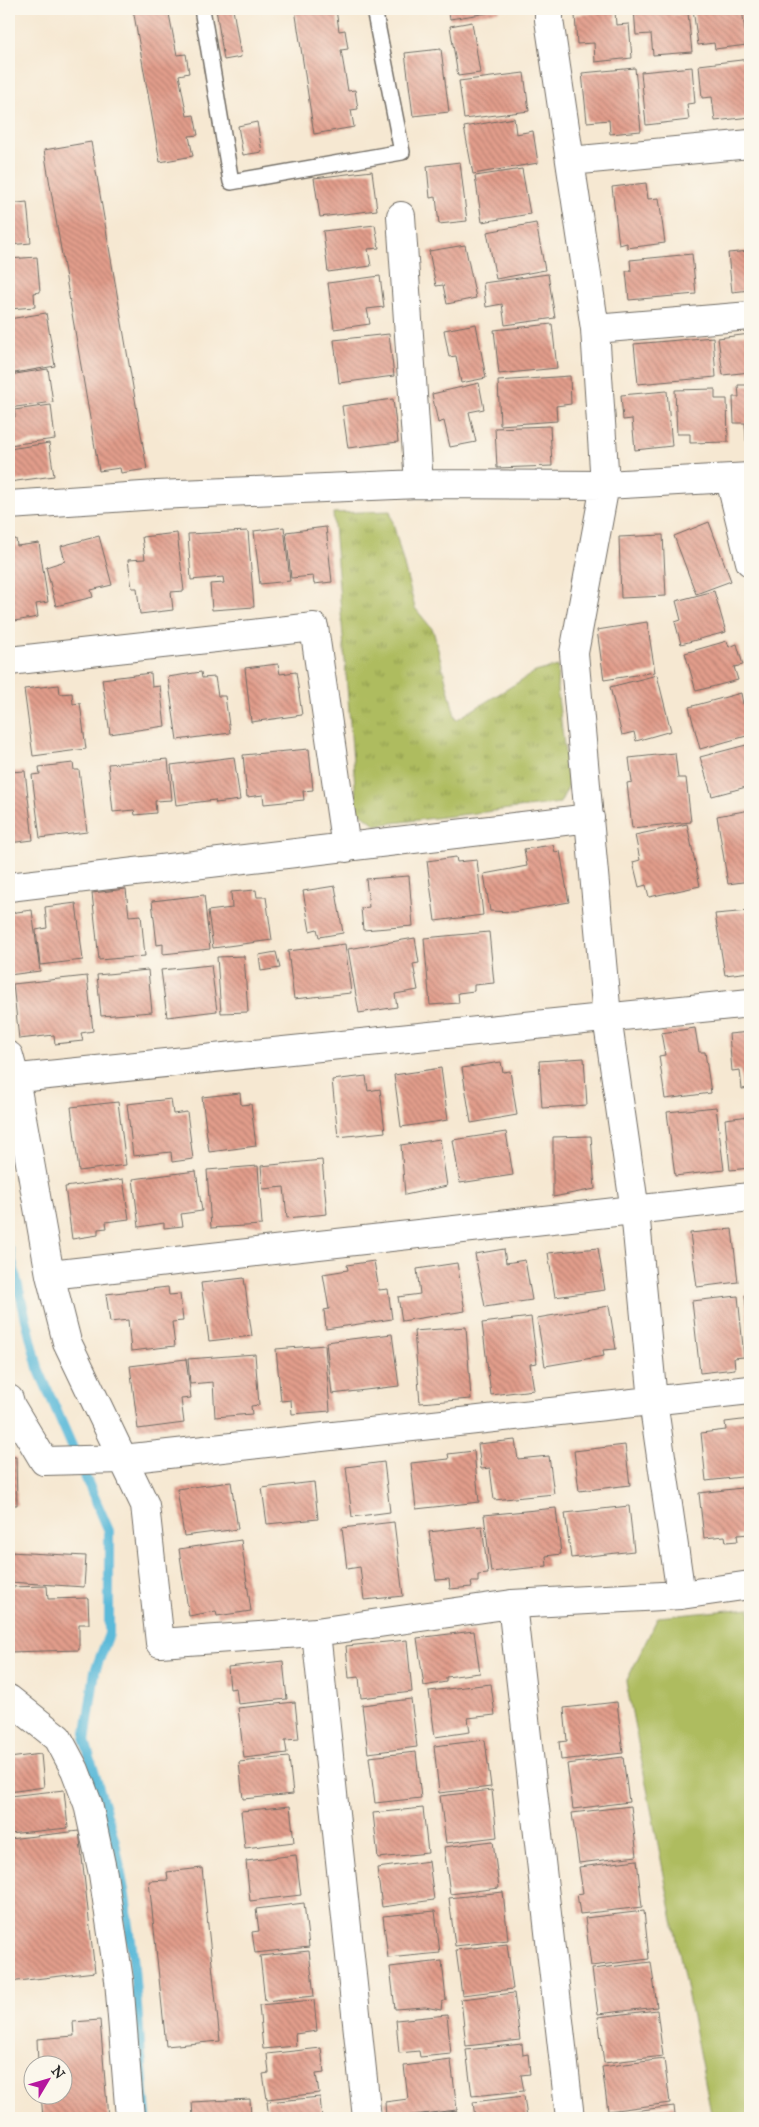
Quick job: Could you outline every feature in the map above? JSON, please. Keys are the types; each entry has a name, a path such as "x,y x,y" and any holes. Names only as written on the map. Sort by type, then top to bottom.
{"street":[{"path":"549,9 595,330 605,485 574,653 607,1016 635,1210 653,1400 681,1595"},
{"path":"570,161 750,144"},
{"path":"401,216 419,484"},
{"path":"595,330 750,316"},
{"path":"9,505 156,495 419,484 605,485 740,478 750,562"},
{"path":"9,661 314,627 346,848"},
{"path":"9,888 590,818"},
{"path":"750,1004 11,1071 50,1275 68,1342 145,1505 160,1643 316,1632 512,1604 681,1595 750,1585"},
{"path":"50,1275 750,1197"},
{"path":"9,1399 11,1406 44,1462 123,1459 750,1390"},
{"path":"512,1604 570,2118"},
{"path":"316,1632 367,2118"},
{"path":"9,1700 58,1738 75,1770 88,1804 103,1874 119,1980 130,2118"}],"lane":[{"path":"202,9 231,182 402,152 374,9"}],"green space":[{"path":"390,511 415,608 433,630 456,720 535,672 558,666 557,689 569,785 560,803 376,825 357,810 333,513"},
{"path":"750,1608 750,2118 712,2118 626,1682 658,1617"}],"building":[{"path":"133,9 177,9 178,13 169,14 177,55 186,54 189,73 179,75 187,116 194,115 198,135 189,136 193,156 160,162"},
{"path":"216,9 233,9 241,57 224,60"},
{"path":"295,9 336,9 339,31 345,30 348,49 341,50 348,91 355,90 358,109 351,110 354,127 314,134"},
{"path":"448,9 499,9 500,11 450,19"},
{"path":"634,9 672,9 672,15 688,13 692,52 653,55 651,34 636,35"},
{"path":"693,9 742,9 747,45 715,49 714,43 698,45"},
{"path":"615,11 616,25 629,24 632,58 595,62 594,43 577,44 575,15"},
{"path":"472,22 480,73 458,76 450,26"},
{"path":"441,49 449,112 413,116 405,53"},
{"path":"750,59 750,117 715,121 712,97 702,98 699,65"},
{"path":"692,67 695,103 687,104 689,120 646,125 641,72"},
{"path":"635,68 641,131 610,134 609,120 587,122 582,73"},
{"path":"524,73 529,111 464,119 459,81"},
{"path":"514,118 516,134 533,131 538,163 473,174 464,127"},
{"path":"257,122 262,152 243,155 238,126"},
{"path":"91,142 147,469 121,473 120,468 99,471 44,150"},
{"path":"460,162 467,221 439,224 436,197 430,198 427,166"},
{"path":"522,169 530,214 482,222 475,176"},
{"path":"372,171 377,210 320,217 314,178"},
{"path":"646,183 648,199 659,198 665,243 627,248 627,243 619,245 612,187"},
{"path":"27,202 31,243 9,245 9,204"},
{"path":"536,223 545,270 496,279 487,232"},
{"path":"375,225 379,248 368,249 371,266 328,272 323,231"},
{"path":"465,245 476,298 447,304 443,285 436,286 429,251"},
{"path":"750,251 750,290 732,292 728,253"},
{"path":"692,254 696,294 629,300 626,271 631,271 630,260"},
{"path":"37,257 40,292 34,293 35,307 9,309 9,259"},
{"path":"548,274 555,318 505,325 502,304 486,307 483,283"},
{"path":"380,276 384,307 367,309 370,324 334,329 328,283"},
{"path":"46,313 55,366 9,374 9,319"},
{"path":"476,324 486,378 461,383 456,356 449,357 444,330"},
{"path":"552,324 557,368 499,374 494,330"},
{"path":"389,334 394,376 339,383 334,340"},
{"path":"750,334 750,372 723,375 718,338"},
{"path":"713,337 716,377 638,384 634,344"},
{"path":"48,369 53,402 9,408 9,375"},
{"path":"570,376 571,404 556,406 557,421 500,425 498,381"},
{"path":"479,383 484,409 469,412 476,442 450,447 444,421 438,423 432,394"},
{"path":"738,385 750,385 750,440 746,441 745,423 734,423 733,397 739,397"},
{"path":"715,389 715,399 727,399 728,442 690,443 690,434 677,434 675,390"},
{"path":"667,391 672,446 635,450 632,419 623,420 621,395"},
{"path":"393,399 398,442 348,448 342,406"},
{"path":"51,405 55,439 9,445 9,417 15,417 14,410"},
{"path":"550,426 552,466 497,468 495,428"},
{"path":"49,443 54,476 9,482 9,449"},
{"path":"709,522 731,581 696,594 674,536"},
{"path":"284,527 290,581 260,584 254,531"},
{"path":"326,527 332,582 314,584 313,576 291,578 286,532"},
{"path":"248,531 254,607 212,610 210,584 224,583 223,577 191,580 188,534"},
{"path":"177,533 184,591 171,592 173,610 140,614 137,588 132,588 128,560 145,559 142,537"},
{"path":"663,535 666,596 621,598 619,537"},
{"path":"99,536 112,585 91,590 93,597 56,606 46,567 65,561 61,546"},
{"path":"16,539 17,546 39,543 48,602 36,604 38,617 9,622 9,540"},
{"path":"714,591 726,632 681,644 675,622 681,620 676,601"},
{"path":"647,622 655,672 604,680 597,630"},
{"path":"727,641 729,647 737,644 743,665 734,667 738,680 696,691 685,653"},
{"path":"278,664 280,674 296,672 302,715 251,722 245,668"},
{"path":"201,672 202,678 215,677 218,696 225,696 230,733 177,740 168,677"},
{"path":"151,673 152,687 160,686 165,726 110,734 102,679"},
{"path":"657,675 671,731 636,741 634,732 622,735 610,687"},
{"path":"59,685 60,694 72,693 73,704 80,703 86,749 33,756 24,689"},
{"path":"741,693 743,704 750,702 750,735 700,749 689,707"},
{"path":"750,744 750,786 712,796 700,757"},
{"path":"309,749 313,790 303,791 304,800 264,804 263,795 247,797 243,755"},
{"path":"675,753 678,778 686,778 691,822 632,828 627,783 632,782 629,758"},
{"path":"234,757 240,800 216,803 215,800 176,805 171,765"},
{"path":"168,759 172,800 155,801 156,813 135,815 134,810 113,812 108,764"},
{"path":"73,763 74,770 79,770 87,832 40,838 32,775 40,774 39,767"},
{"path":"25,771 33,840 9,843 9,772"},
{"path":"750,810 750,881 728,884 717,816"},
{"path":"687,824 700,886 649,897 646,885 639,887 633,862 640,860 635,835"},
{"path":"553,845 555,852 560,851 569,902 513,912 490,911 484,874 527,866 524,849"},
{"path":"456,857 457,862 477,860 483,915 435,921 427,861"},
{"path":"409,876 413,926 363,930 361,908 369,907 366,879"},
{"path":"335,886 343,933 319,937 317,929 310,931 303,891"},
{"path":"126,889 129,916 141,915 145,956 99,960 92,893"},
{"path":"256,890 257,897 266,897 272,940 213,948 208,911 232,908 231,892"},
{"path":"204,895 210,949 163,954 163,944 157,945 152,901"},
{"path":"76,903 83,960 40,965 36,930 47,928 45,907"},
{"path":"32,910 40,971 9,975 9,913"},
{"path":"750,911 750,972 725,975 715,914"},
{"path":"489,932 494,983 474,985 474,991 458,993 459,1003 430,1005 424,938"},
{"path":"415,938 419,963 413,964 418,990 395,994 397,1007 359,1013 348,949"},
{"path":"345,944 351,993 294,999 288,951"},
{"path":"276,952 280,968 261,971 259,955"},
{"path":"244,956 248,1012 221,1013 217,957"},
{"path":"211,965 217,1011 167,1017 161,970"},
{"path":"148,970 152,1012 101,1016 97,975"},
{"path":"87,976 93,1031 81,1033 83,1041 55,1044 54,1035 19,1039 13,984"},
{"path":"695,1028 699,1052 705,1052 711,1093 665,1099 659,1056 665,1055 661,1033"},
{"path":"750,1032 750,1088 742,1089 740,1070 732,1071 729,1034"},
{"path":"584,1058 587,1105 542,1108 539,1061"},
{"path":"501,1062 503,1072 510,1071 517,1115 471,1123 462,1068"},
{"path":"441,1068 448,1120 401,1127 394,1075"},
{"path":"366,1076 368,1091 380,1089 385,1132 338,1137 332,1080"},
{"path":"240,1093 241,1105 251,1104 256,1146 209,1152 202,1097"},
{"path":"171,1099 173,1114 187,1112 193,1159 172,1162 171,1152 133,1156 127,1104"},
{"path":"118,1102 126,1165 79,1171 71,1107"},
{"path":"716,1107 724,1170 675,1176 667,1112"},
{"path":"750,1116 750,1168 730,1170 725,1119"},
{"path":"506,1132 513,1175 460,1183 453,1140"},
{"path":"591,1136 595,1189 553,1197 553,1137"},
{"path":"440,1139 447,1186 405,1195 401,1145"},
{"path":"322,1160 327,1214 287,1218 284,1187 263,1189 261,1166"},
{"path":"258,1166 262,1225 211,1228 207,1170"},
{"path":"196,1171 202,1211 181,1214 183,1226 164,1228 164,1223 139,1227 133,1179"},
{"path":"123,1179 129,1219 106,1222 107,1228 98,1229 98,1235 72,1239 65,1187"},
{"path":"732,1229 738,1282 697,1287 690,1233"},
{"path":"598,1248 605,1290 555,1297 548,1253"},
{"path":"504,1249 506,1263 525,1260 532,1300 485,1307 475,1254"},
{"path":"374,1261 379,1290 388,1289 392,1319 326,1329 324,1310 329,1309 323,1274 348,1270 347,1265"},
{"path":"457,1263 465,1311 402,1321 398,1297 420,1294 417,1269"},
{"path":"244,1278 252,1336 209,1341 201,1283"},
{"path":"168,1287 169,1295 180,1294 183,1321 172,1322 175,1346 131,1351 128,1320 110,1322 106,1294"},
{"path":"745,1295 750,1295 749,1332"},
{"path":"738,1296 744,1357 734,1358 735,1369 700,1373 692,1301"},
{"path":"609,1306 616,1349 603,1350 604,1356 545,1366 537,1318"},
{"path":"531,1317 537,1363 530,1364 534,1390 491,1395 482,1323"},
{"path":"466,1327 471,1399 420,1403 414,1331"},
{"path":"392,1334 399,1386 332,1394 326,1342"},
{"path":"325,1345 330,1411 292,1414 291,1400 281,1401 276,1349"},
{"path":"255,1354 259,1405 251,1406 252,1414 215,1417 213,1382 190,1384 188,1359"},
{"path":"186,1359 191,1398 181,1399 184,1423 138,1429 130,1366"},
{"path":"750,1419 750,1476 706,1481 701,1433 726,1430 725,1422"},
{"path":"515,1440 518,1459 549,1456 554,1494 494,1500 490,1468 481,1469 478,1444"},
{"path":"625,1445 630,1485 579,1491 574,1451"},
{"path":"474,1451 479,1502 416,1509 411,1463 449,1459 448,1454"},
{"path":"9,1457 16,1457 17,1505 9,1505"},
{"path":"384,1462 390,1512 352,1517 346,1467"},
{"path":"231,1482 238,1529 184,1536 177,1489"},
{"path":"314,1482 318,1519 267,1524 262,1488"},
{"path":"750,1487 750,1534 737,1535 738,1541 726,1542 725,1536 704,1538 699,1493"},
{"path":"629,1506 634,1551 571,1558 565,1513"},
{"path":"556,1508 561,1554 546,1556 547,1566 491,1572 484,1515"},
{"path":"394,1522 403,1596 364,1600 360,1567 347,1569 342,1528"},
{"path":"482,1526 488,1574 478,1575 478,1582 471,1582 472,1587 450,1589 449,1579 436,1580 429,1532"},
{"path":"241,1540 251,1611 217,1616 216,1611 189,1616 179,1549"},
{"path":"9,1552 86,1556 84,1587 9,1582"},
{"path":"47,1586 48,1599 88,1598 89,1624 79,1624 79,1650 9,1652 9,1587"},
{"path":"474,1631 480,1673 446,1677 446,1682 424,1686 417,1638"},
{"path":"407,1640 412,1692 361,1698 359,1677 349,1678 346,1646"},
{"path":"283,1661 287,1699 238,1704 236,1688 230,1689 228,1667"},
{"path":"491,1684 495,1715 468,1718 470,1732 435,1737 429,1691"},
{"path":"411,1699 417,1747 368,1753 362,1705"},
{"path":"295,1702 299,1739 285,1740 287,1753 244,1758 238,1708"},
{"path":"617,1702 623,1753 561,1760 559,1742 567,1741 564,1708"},
{"path":"485,1740 491,1787 439,1793 434,1746"},
{"path":"416,1752 421,1798 375,1803 369,1757"},
{"path":"41,1754 44,1787 9,1792 9,1758"},
{"path":"289,1757 293,1794 243,1799 239,1762"},
{"path":"623,1757 629,1802 573,1809 567,1764"},
{"path":"64,1790 68,1828 9,1834 9,1796"},
{"path":"492,1790 497,1837 446,1843 440,1796"},
{"path":"290,1806 294,1842 245,1848 241,1811"},
{"path":"631,1806 637,1856 579,1863 572,1813"},
{"path":"423,1808 428,1853 378,1858 373,1813"},
{"path":"79,1831 95,1972 9,1982 9,1839"},
{"path":"493,1841 499,1888 450,1894 444,1847"},
{"path":"296,1855 301,1895 250,1901 246,1861"},
{"path":"637,1860 642,1907 580,1914 577,1894 583,1893 579,1867"},
{"path":"429,1861 434,1900 382,1907 377,1868"},
{"path":"202,1868 220,2041 166,2046 149,1881 168,1880 167,1872"},
{"path":"503,1892 508,1940 455,1946 449,1898"},
{"path":"304,1903 309,1947 255,1953 252,1932 259,1931 256,1909"},
{"path":"435,1911 440,1953 388,1958 383,1916"},
{"path":"644,1911 649,1959 591,1966 585,1918"},
{"path":"507,1944 513,1989 462,1995 456,1950"},
{"path":"309,1951 314,1996 265,2001 260,1956"},
{"path":"442,1961 446,2000 442,2002 441,2010 425,2007 395,2009 390,1967"},
{"path":"651,1962 657,2007 598,2014 592,1969"},
{"path":"514,1993 520,2040 466,2046 461,1999"},
{"path":"314,2000 317,2031 295,2034 296,2046 263,2049 259,2005"},
{"path":"657,2010 663,2056 604,2063 598,2017"},
{"path":"447,2015 451,2054 420,2057 419,2051 399,2053 396,2020"},
{"path":"100,2020 108,2118 43,2118 42,2104 72,2104 72,2054 38,2054 37,2039 74,2036 73,2022"},
{"path":"522,2044 523,2055 528,2054 530,2074 521,2075 524,2091 472,2096 466,2050"},
{"path":"321,2048 324,2073 316,2074 319,2093 267,2099 263,2074 269,2073 267,2054"},
{"path":"664,2059 670,2103 608,2111 602,2067"},
{"path":"451,2060 457,2110 386,2118 385,2102 408,2099 404,2066"},
{"path":"524,2096 527,2118 475,2118 473,2102"},
{"path":"320,2097 322,2118 269,2118 267,2102"},
{"path":"250,2099 251,2118 193,2118 192,2102"},
{"path":"674,2106 675,2115 665,2116 665,2118 610,2118 610,2114"},
{"path":"457,2111 458,2118 402,2118 402,2117"}],"waterway":[{"path":"9,1249 38,1368 109,1531 109,1634 95,1671 85,1741 115,1842 125,1896 133,1956 146,2118"}]}
